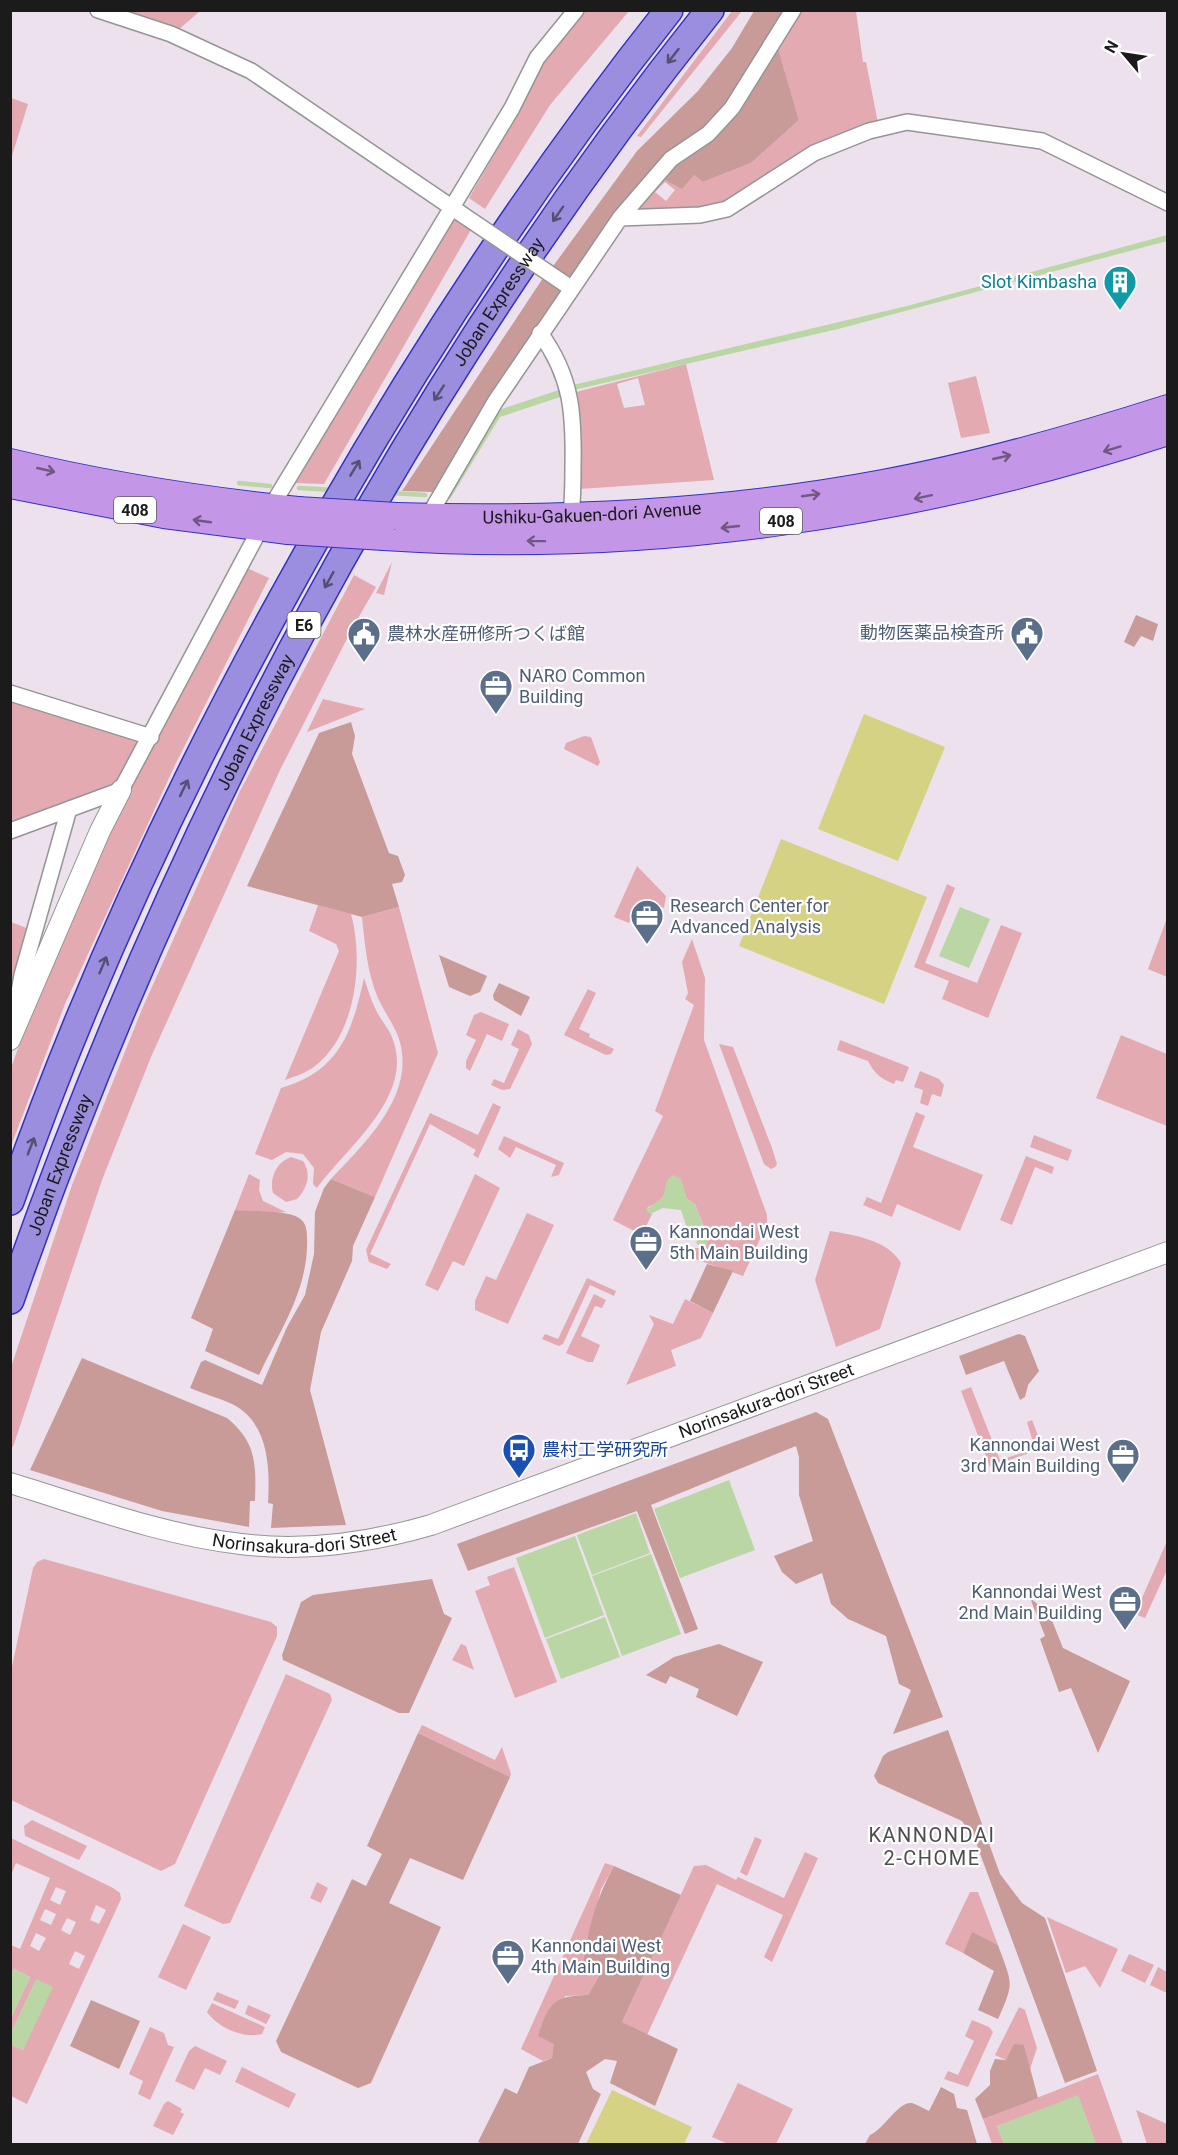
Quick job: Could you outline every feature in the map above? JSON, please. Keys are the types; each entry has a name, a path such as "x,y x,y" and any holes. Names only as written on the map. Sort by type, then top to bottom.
{"highway":[{"name":"Joban Expressway","path":"10,1201 120,926 215,726 272,616 350,477 477,275 551,168 669,10"},
{"name":"Joban Expressway","path":"10,1300 55,1173 148,945 244,741 294,644 381,487 505,290 585,175 710,10"},
{"name":"Ushiku-Gakuen-dori Avenue","path":"390,527 428,517 569,529 782,499 885,483 1014,454 1167,408"},
{"name":"Ushiku-Gakuen-dori Avenue","path":"10,485 164,515 266,518 390,527 569,529 738,527 889,504 1027,473 1167,432"},
{"name":"Ushiku-Gakuen-dori Avenue","path":"10,462 82,479 169,494 266,518"}],"street":[{"path":"98,10 171,34 251,71 569,286"},
{"path":"10,1039 100,831 266,518 456,210 537,58 576,10"},
{"path":"428,517 495,402 569,286 620,218 671,159 708,134 732,108 793,10"},
{"path":"620,218 700,216 720,212 744,200 814,153 860,134 907,122 1042,141 1167,203"},
{"path":"540,333 549,344 569,391 573,413 569,529"},
{"path":"10,693 151,737"},
{"path":"10,831 121,790"},
{"path":"10,1039 22,975 69,809"},
{"name":"Norinsakura-dori Street","path":"10,1483 164,1529 241,1545 284,1547 363,1541 431,1525 1167,1252"}],"shaded area":[{"path":"119,11 200,11 177,31"},
{"path":"585,11 629,11 550,105 485,209 469,198 511,126 541,64 569,26"},
{"path":"732,11 742,11 641,137 637,136"},
{"path":"754,11 787,11 733,95 706,126 667,156 619,207 571,280 551,269 637,151 698,91 732,48"},
{"path":"802,11 856,11 863,62 866,62 878,123 729,202 710,209 634,212 662,178 694,175 703,182 751,163 799,120 778,48","holes":["665,182 675,190 666,201 655,192"]},
{"path":"778,48 799,120 751,163 703,182 694,175 682,189 662,178 717,135 735,115"},
{"path":"10,98 28,104 11,159"},
{"path":"456,218 472,228 324,484 294,483 450,221"},
{"path":"1167,235 1167,241 838,329 574,390 573,385 907,306"},
{"path":"545,275 562,289 561,294 489,397 433,492 402,491"},
{"path":"686,364 714,480 579,489 576,392","holes":["638,378 645,405 624,408 617,384"]},
{"path":"976,376 990,433 961,438 948,383"},
{"path":"562,389 563,396 500,417 450,499 444,498 496,411"},
{"path":"392,562 384,595 376,593"},
{"path":"247,568 269,578 175,765 65,1004 11,1146 10,1071 36,998 106,834"},
{"path":"354,575 376,587 280,770 151,1057 102,1180 13,1447 11,1446 11,1367 72,1185 142,1009 239,793"},
{"path":"1136,615 1158,624 1153,641 1141,636 1134,647 1124,642"},
{"path":"11,697 142,741 126,772 116,783 11,824"},
{"path":"323,699 365,709 307,732"},
{"path":"864,714 945,747 898,861 818,829"},
{"path":"351,722 355,736 352,754 389,853 398,856 405,875 402,882 392,884 399,907 362,917 247,886 319,733"},
{"path":"584,736 591,737 600,762 598,766 564,749 566,743"},
{"path":"781,839 927,897 884,1004 739,946"},
{"path":"637,866 666,896 664,908 641,900 629,923 614,917"},
{"path":"947,884 955,888 925,963 977,983 1001,925 1022,933 988,1018 942,999 949,981 914,967"},
{"path":"318,905 351,914 357,953 353,996 340,1036 329,1052 312,1068 285,1080 339,951 336,944 309,931"},
{"path":"399,907 438,1053 375,1197 331,1179 382,1120 399,1085 402,1066 401,1047 371,978 362,917"},
{"path":"960,907 990,919 969,968 939,956"},
{"path":"1167,918 1168,977 1148,969"},
{"path":"11,922 29,929 11,994"},
{"path":"692,939 705,978 704,1040 767,1215 767,1224 743,1276 690,1257 695,1248 706,1248 707,1235 695,1204 667,1186 663,1197 647,1208 652,1214 642,1235 613,1220 663,1116 655,1111 694,1005 685,999 688,993 682,962"},
{"path":"439,955 487,976 480,992 470,996 449,987"},
{"path":"364,978 375,1008 393,1040 397,1061 394,1082 374,1120 317,1188 313,1184 314,1168 303,1154 286,1152 272,1160 255,1154 281,1088 301,1081 317,1071 340,1047 354,1016"},
{"path":"499,983 530,997 521,1016 494,1000 493,995"},
{"path":"588,989 596,993 579,1029 590,1034 589,1037 614,1049 611,1054 606,1055 564,1035"},
{"path":"481,1012 509,1024 502,1041 487,1034 470,1071 466,1068 466,1061 476,1040 466,1035 474,1015"},
{"path":"518,1029 529,1035 532,1044 510,1089 502,1090 491,1085 494,1079 504,1083 519,1049 511,1045"},
{"path":"1121,1035 1167,1054 1167,1126 1096,1098"},
{"path":"840,1040 909,1067 903,1082 896,1080 894,1084 889,1082 875,1072 868,1061 837,1050"},
{"path":"719,1044 733,1047 777,1164 771,1169 764,1164"},
{"path":"920,1071 939,1079 944,1085 941,1097 932,1094 928,1106 920,1103 923,1090 914,1087"},
{"path":"493,1103 501,1107 478,1158 473,1155 476,1150 430,1124 370,1254 391,1264 387,1269 369,1262 366,1250 430,1113 478,1135"},
{"path":"916,1112 925,1116 913,1147 983,1175 960,1231 897,1204 892,1217 863,1205 867,1197 881,1203"},
{"path":"1034,1135 1072,1150 1068,1161 1030,1147"},
{"path":"504,1136 564,1163 559,1175 551,1177 556,1165 516,1147 510,1158 498,1149"},
{"path":"1026,1156 1054,1167 1052,1174 1035,1167 1012,1225 1000,1220"},
{"path":"291,1157 303,1161 308,1176 306,1186 297,1199 286,1202 273,1193 272,1182 281,1163"},
{"path":"249,1174 260,1180 259,1190 263,1201 286,1212 261,1214 235,1210"},
{"path":"475,1174 500,1188 464,1266 453,1261 438,1291 425,1285"},
{"path":"673,1175 681,1179 687,1199 695,1204 708,1239 704,1250 696,1243 700,1235 687,1228 681,1210 663,1208 650,1214 646,1210 663,1197 667,1180"},
{"path":"331,1179 375,1197 353,1246 352,1261 321,1332 310,1390 346,1525 271,1528 273,1504 268,1503 267,1462 261,1435 246,1413 234,1405 190,1388 201,1362 205,1360 262,1385 287,1327 305,1295 314,1254 315,1212 324,1188"},
{"path":"235,1210 294,1215 303,1222 307,1232 306,1257 298,1292 259,1375 205,1351 213,1329 191,1318"},
{"path":"527,1213 554,1225 508,1324 475,1310 475,1301 486,1276 496,1280"},
{"path":"830,1231 860,1237 879,1244 895,1255 901,1263 880,1329 836,1347 815,1280"},
{"path":"707,1264 733,1271 713,1313 690,1301"},
{"path":"587,1278 616,1291 614,1296 590,1285 563,1344 559,1346 542,1339 545,1334 558,1339"},
{"path":"594,1294 606,1300 602,1308 595,1306 581,1336 600,1345 593,1362 588,1362 566,1353"},
{"path":"685,1299 713,1313 701,1338 671,1350 676,1366 626,1385 654,1324 649,1315 673,1324"},
{"path":"1019,1334 1025,1336 1039,1371 1028,1385 1025,1397 1020,1400 1004,1361 966,1375 959,1356"},
{"path":"82,1358 227,1418 237,1427 253,1455 255,1501 250,1501 249,1527 162,1511 30,1470"},
{"path":"971,1387 1000,1460 1035,1449 1027,1422 1032,1420 1043,1448 990,1467 961,1391"},
{"path":"816,1412 828,1419 943,1717 893,1734 911,1690 899,1684 886,1636 848,1619 831,1604 822,1573 796,1584 782,1572 774,1556 813,1541 799,1495 799,1457 796,1446 651,1505 698,1629 685,1634 637,1511 468,1571 457,1544"},
{"path":"729,1480 755,1550 680,1578 654,1509"},
{"path":"636,1513 650,1553 592,1575 577,1535"},
{"path":"575,1536 604,1615 545,1638 516,1558"},
{"path":"1167,1541 1167,1570 1145,1618 1135,1614"},
{"path":"651,1554 681,1634 622,1656 592,1576"},
{"path":"44,1559 271,1622 277,1627 277,1636 175,1864 161,1871 11,1800 11,1671 33,1568 37,1562"},
{"path":"514,1567 557,1682 515,1698 475,1591 490,1585 487,1577"},
{"path":"432,1579 444,1614 452,1618 409,1713 399,1713 283,1660 282,1655 301,1602 313,1595"},
{"path":"1030,1598 1049,1613 1063,1648 1130,1681 1098,1753 1071,1688 1059,1692 1040,1639 1045,1636"},
{"path":"605,1617 620,1657 561,1679 546,1639"},
{"path":"461,1644 466,1646 474,1670 452,1660"},
{"path":"719,1644 763,1662 737,1716 696,1697 699,1689 670,1676 666,1684 646,1675 674,1657"},
{"path":"286,1674 330,1694 332,1700 230,1923 223,1924 184,1906"},
{"path":"422,1725 495,1760 502,1747 510,1777 418,1733"},
{"path":"948,1730 1000,1874 1022,1903 1045,1918 1097,2071 1065,2083 975,1840 962,1821 878,1783 874,1776 883,1756 888,1752"},
{"path":"418,1733 510,1777 463,1880 410,1858 389,1903 441,1927 371,2083 358,2088 281,2052 276,2041 352,1879 366,1886 382,1854 367,1846"},
{"path":"32,1820 87,1846 79,1860 25,1836 24,1826"},
{"path":"755,1837 762,1840 747,1876 740,1872"},
{"path":"11,1838 113,1888 120,1893 121,1899 27,2104 11,2096 11,2044 23,2050 36,1980 11,2033 11,2018 30,1977 14,1969 11,1976 11,1945 20,1949 50,1878 16,1863 11,1875","holes":["56,1887 66,1891 60,1905 50,1900","96,1905 106,1910 99,1924 90,1920","45,1909 56,1914 51,1925 40,1920","67,1918 76,1922 70,1935 61,1930","36,1933 46,1938 39,1951 30,1946","75,1951 85,1956 79,1969 69,1964"]},
{"path":"805,1852 818,1858 772,1962 764,1957 783,1915 717,1884 647,2035 622,2022 694,1866 706,1865 736,1880 738,1877 784,1898"},
{"path":"605,1863 614,1866 601,1889 583,1964 600,1974 588,1995 565,1996 552,2058 543,2061 521,2049"},
{"path":"614,1866 681,1895 622,2022 678,2049 655,2106 610,2083 617,2061 605,2059 586,2072 593,2089 601,2094 578,2144 483,2144 478,2142 505,2088 517,2094 529,2067 552,2058 554,2044 538,2036 549,2009 554,2003 567,1997 588,1995 600,1974 583,1965 594,1914 602,1890"},
{"path":"317,1882 328,1888 321,1903 310,1898"},
{"path":"970,1892 978,1892 998,1945 972,1933 963,1953 945,1944"},
{"path":"1047,1917 1118,1949 1100,1988 1085,1966 1066,1973"},
{"path":"183,1924 211,1937 186,1990 158,1977"},
{"path":"972,1932 998,1945 1009,1976 1007,1997 998,2019 978,2010 994,1971 963,1953"},
{"path":"1129,1954 1154,1965 1145,1983 1121,1971"},
{"path":"1158,1967 1167,1972 1167,1993 1150,1985"},
{"path":"14,1969 30,1977 11,2018 11,1976"},
{"path":"36,1979 53,1987 23,2050 11,2044 11,2033"},
{"path":"217,1992 239,2001 235,2009 213,2000"},
{"path":"91,2000 140,2021 119,2069 70,2046"},
{"path":"212,2003 265,2027 262,2034 247,2035 224,2027 207,2012"},
{"path":"248,2005 271,2015 266,2024 245,2014"},
{"path":"1019,2007 1025,2010 1037,2048 1030,2069 1024,2045 1006,2060 995,2055"},
{"path":"972,2020 989,2027 993,2032 968,2087 944,2079 948,2071 958,2075 974,2041 965,2036"},
{"path":"150,2027 164,2033 168,2045 174,2047 150,2100 138,2094 143,2081 129,2074"},
{"path":"1014,2044 1024,2045 1038,2098 983,2119 975,2099 990,2085 990,2071 995,2059 1006,2060"},
{"path":"195,2046 227,2061 220,2075 205,2068 194,2090 175,2081 189,2051"},
{"path":"242,2067 296,2094 289,2108 235,2082"},
{"path":"1098,2074 1123,2144 1096,2144 1078,2096 997,2126 1004,2144 992,2144 983,2119"},
{"path":"738,2083 793,2109 776,2144 728,2144 712,2137"},
{"path":"941,2087 954,2094 957,2108 967,2110 977,2144 865,2144 870,2135 906,2104 911,2103 929,2111"},
{"path":"612,2090 692,2127 684,2144 586,2144"},
{"path":"1078,2095 1096,2144 1004,2144 997,2126"},
{"path":"168,2101 182,2109 180,2112 184,2114 173,2135 153,2126 164,2104"},
{"path":"1136,2110 1167,2124 1167,2144 1147,2144"}],"waterway":[{"path":"239,483 270,486"},
{"path":"299,488 335,490"},
{"path":"391,493 425,495"}],"place":[{"name":"Slot Kimbasha","path":"1120,311"},
{"name":"動物医薬品検査所","path":"1027,662"},
{"name":"農林水産研修所つくば館","path":"364,663"},
{"name":"NARO Common Building","path":"496,715"},
{"name":"Research Center for Advanced Analysis","path":"647,945"},
{"name":"Kannondai West 5th Main Building","path":"646,1271"},
{"name":"農村工学研究所","path":"519,1479"},
{"name":"Kannondai West 3rd Main Building","path":"1123,1484"},
{"name":"Kannondai West 2nd Main Building","path":"1125,1631"},
{"name":"Kannondai West 4th Main Building","path":"508,1985"}],"district":[{"name":"KANNONDAI 2-CHOME","path":"932,1846"}]}
